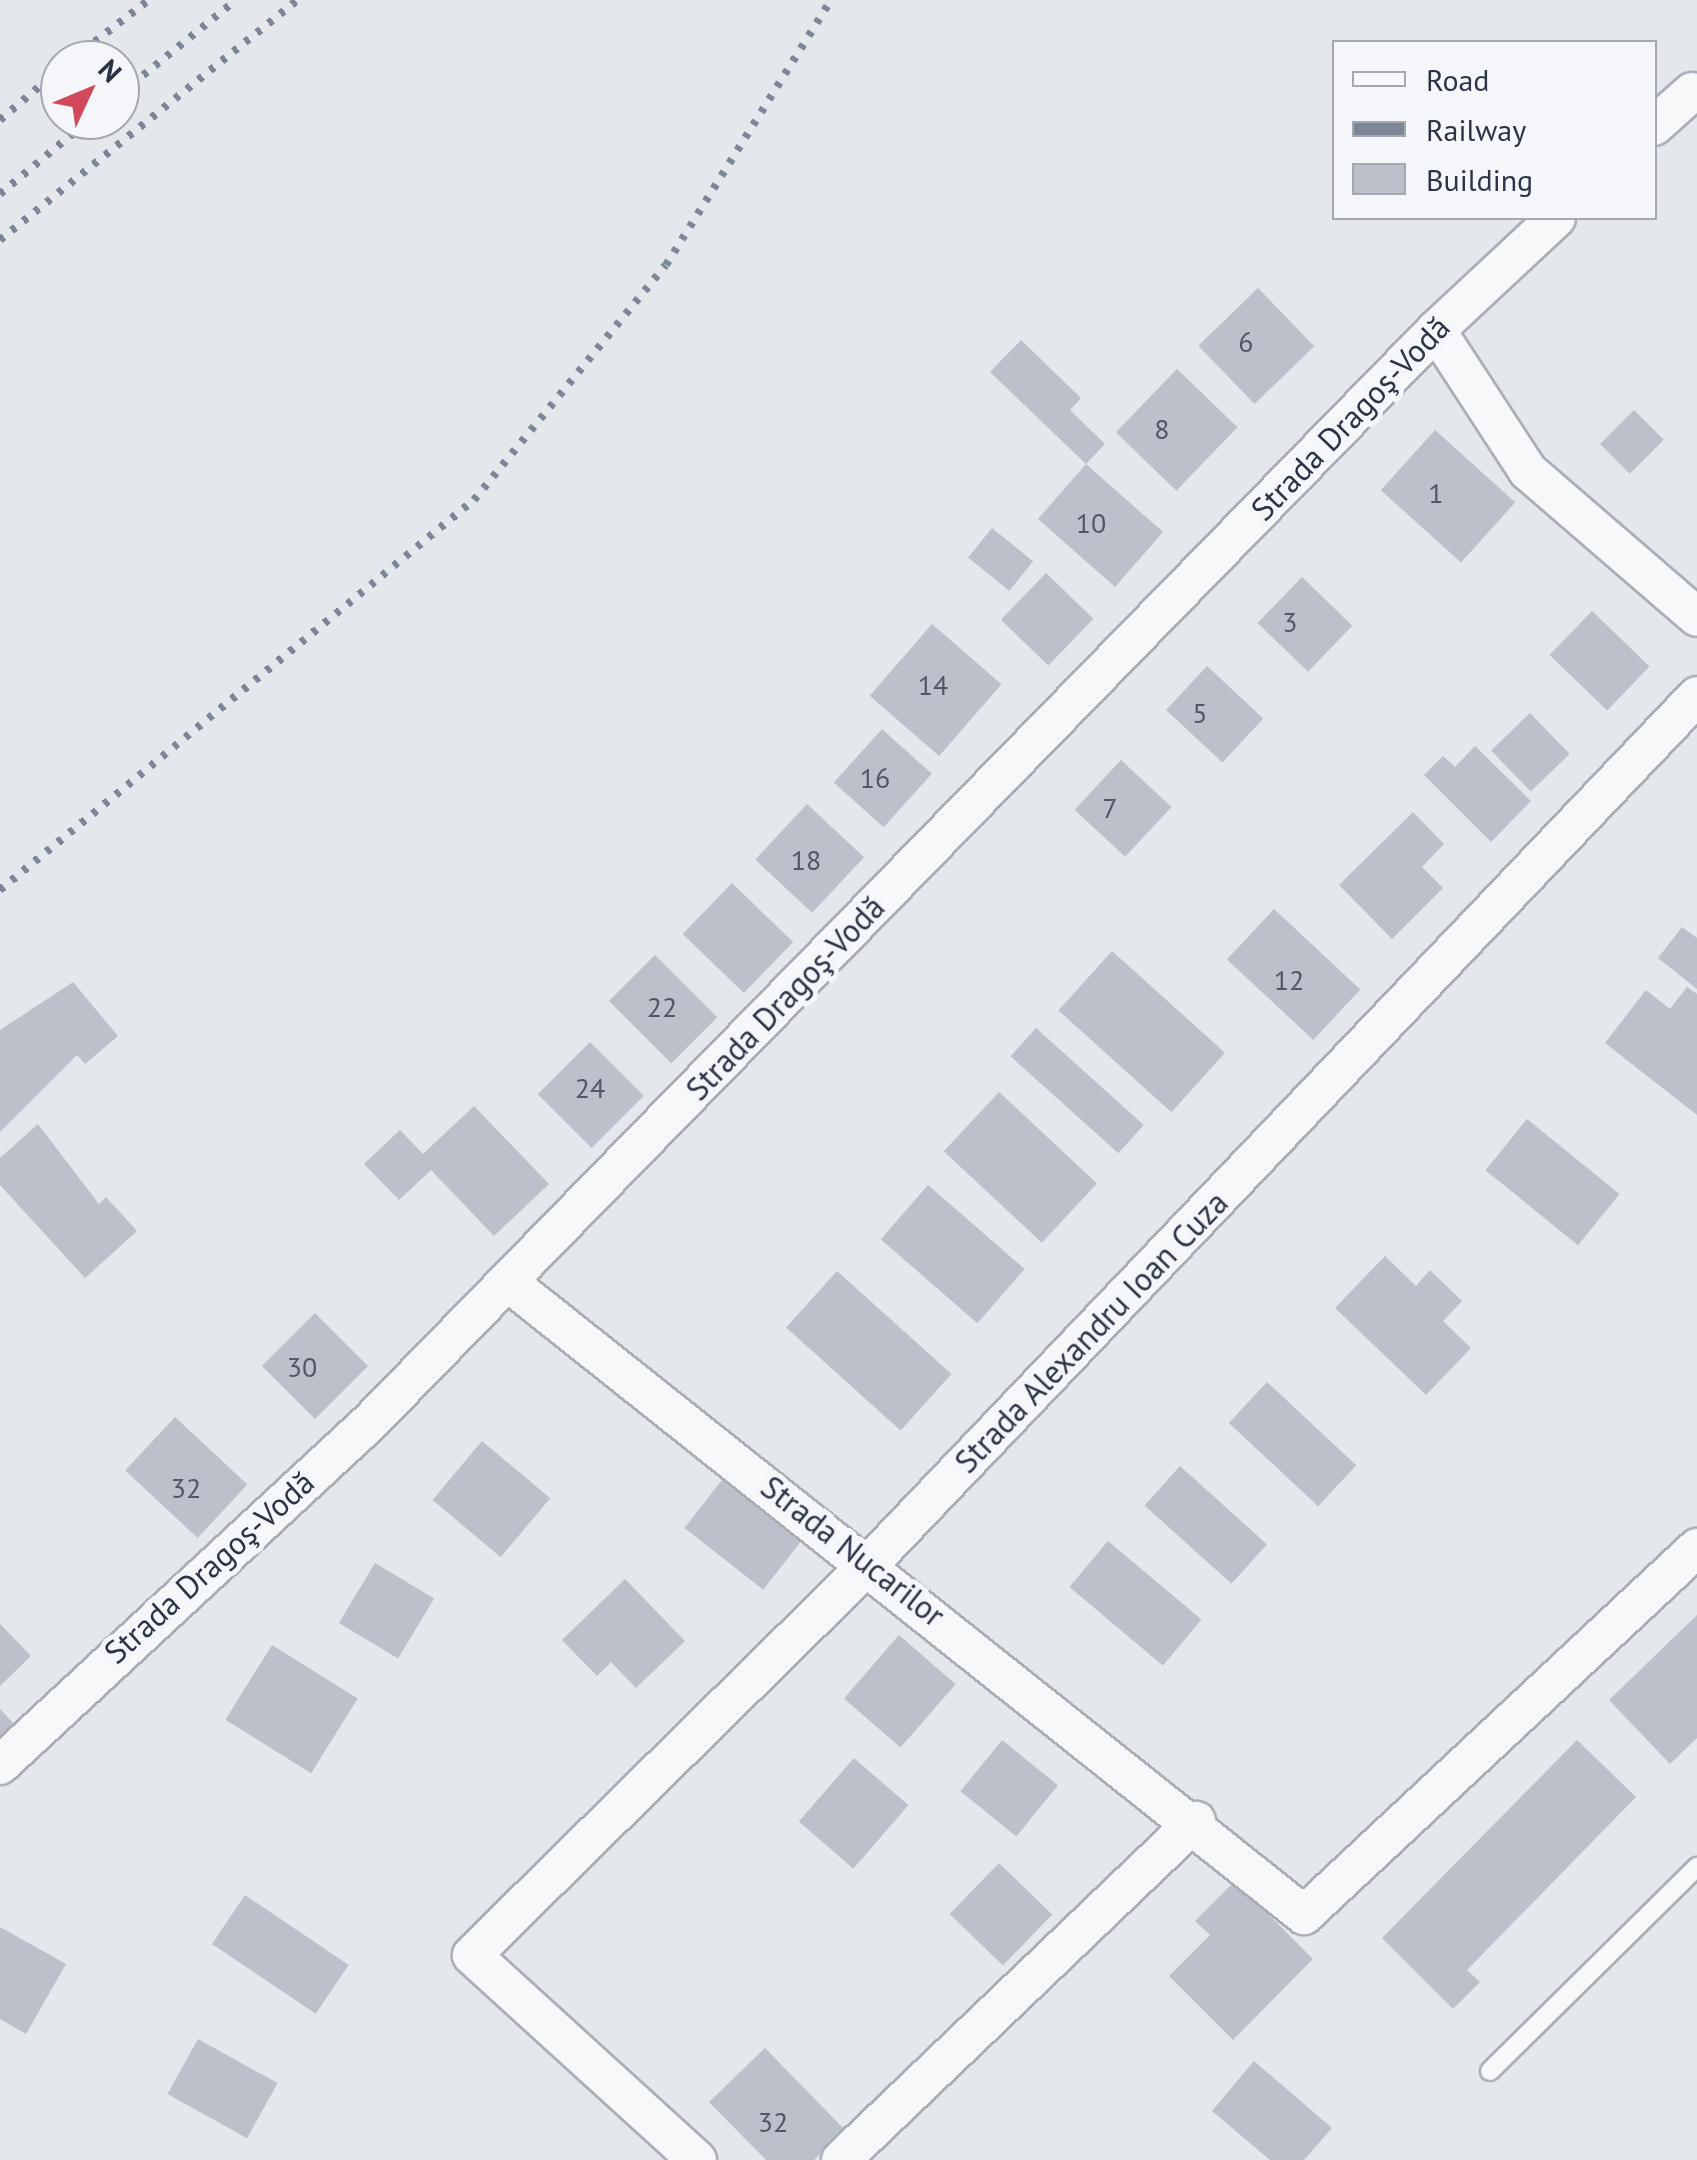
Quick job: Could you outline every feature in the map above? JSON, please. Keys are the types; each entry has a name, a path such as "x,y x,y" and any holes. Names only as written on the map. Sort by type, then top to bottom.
{"street":[{"path":"1657,123 1692,92"},
{"name":"Strada Dragoş-Vodă","path":"0,1765 508,1282 1436,330 1554,220"},
{"path":"1436,330 1528,471 1697,617"},
{"name":"Strada Alexandru Ioan Cuza","path":"697,2160 472,1955 870,1564 1697,696"},
{"name":"Strada Nucarilor","path":"508,1282 1196,1821 1304,1915 1697,1548"},
{"path":"841,2160 1196,1821"}],"lane":[{"path":"1490,2071 1697,1867"}],"building":[{"path":"1258,288 1314,346 1255,404 1198,346"},
{"path":"1021,340 1081,398 1070,410 1105,444 1086,464 990,372"},
{"path":"1177,369 1237,427 1176,491 1116,432"},
{"path":"1634,410 1664,440 1630,474 1600,444"},
{"path":"1435,430 1515,502 1461,562 1381,490"},
{"path":"1086,464 1163,532 1115,587 1038,519"},
{"path":"992,528 1033,561 1009,591 968,558"},
{"path":"1046,573 1093,619 1048,666 1001,620"},
{"path":"1302,577 1352,626 1308,672 1258,623"},
{"path":"1592,611 1650,667 1607,710 1550,655"},
{"path":"932,624 1001,684 939,756 870,696"},
{"path":"1207,666 1263,719 1222,762 1166,710"},
{"path":"1530,713 1570,754 1531,792 1491,751"},
{"path":"882,729 932,774 884,827 834,783"},
{"path":"1475,746 1531,801 1491,842 1424,775 1443,756 1455,767"},
{"path":"1121,760 1171,807 1125,857 1075,810"},
{"path":"807,804 864,857 812,913 755,860"},
{"path":"1413,812 1444,844 1422,867 1443,888 1392,939 1339,885"},
{"path":"732,883 793,942 744,993 683,934"},
{"path":"1274,909 1360,989 1313,1040 1227,959"},
{"path":"1682,927 1697,938 1697,989 1658,958"},
{"path":"1112,951 1225,1053 1171,1112 1058,1010"},
{"path":"655,955 717,1017 671,1063 609,1001"},
{"path":"73,982 118,1036 85,1064 77,1055 0,1132 0,1030"},
{"path":"1687,987 1697,994 1697,1115 1605,1043 1646,990 1670,1009"},
{"path":"1036,1028 1144,1125 1118,1153 1011,1056"},
{"path":"590,1042 644,1096 591,1148 538,1094"},
{"path":"999,1092 1097,1183 1042,1243 944,1151"},
{"path":"474,1106 549,1184 494,1236 431,1170 399,1200 364,1164 400,1130 423,1154"},
{"path":"1527,1119 1619,1194 1578,1245 1485,1170"},
{"path":"38,1124 99,1204 106,1197 137,1231 85,1278 0,1185 0,1158"},
{"path":"928,1185 1025,1269 977,1323 881,1239"},
{"path":"1385,1256 1416,1286 1430,1270 1462,1301 1443,1321 1471,1348 1426,1395 1335,1308"},
{"path":"837,1271 951,1374 901,1431 786,1327"},
{"path":"315,1313 368,1366 315,1419 262,1366"},
{"path":"1267,1382 1356,1465 1318,1506 1229,1423"},
{"path":"175,1417 247,1485 198,1538 125,1470"},
{"path":"482,1441 550,1498 501,1557 433,1500"},
{"path":"1180,1466 1267,1544 1231,1584 1145,1505"},
{"path":"722,1480 801,1542 763,1590 684,1528"},
{"path":"1108,1541 1201,1619 1163,1665 1069,1587"},
{"path":"375,1563 434,1599 398,1659 339,1623"},
{"path":"625,1579 685,1641 636,1688 611,1662 597,1676 562,1640"},
{"path":"1697,1615 1697,1738 1670,1764 1609,1700"},
{"path":"0,1624 31,1656 0,1686"},
{"path":"899,1635 956,1684 900,1748 844,1698"},
{"path":"272,1645 358,1699 311,1773 225,1720"},
{"path":"0,1709 15,1725 0,1740"},
{"path":"1002,1740 1058,1785 1016,1837 960,1791"},
{"path":"1577,1740 1636,1797 1467,1970 1480,1982 1453,2009 1382,1938"},
{"path":"854,1758 908,1805 853,1869 799,1821"},
{"path":"999,1863 1052,1914 1003,1965 950,1914"},
{"path":"1235,1881 1313,1959 1233,2040 1169,1976 1210,1935 1195,1921"},
{"path":"245,1895 349,1965 316,2014 212,1944"},
{"path":"0,1927 66,1964 26,2034 0,2019"},
{"path":"198,2039 278,2083 247,2138 167,2094"},
{"path":"765,2048 845,2130 814,2160 766,2160 709,2102"},
{"path":"1254,2061 1332,2128 1304,2160 1270,2160 1212,2111"}],"railway":[{"path":"97,40 149,0"},
{"path":"140,78 236,0"},
{"path":"0,240 297,0"},
{"path":"0,890 474,500 666,265 831,0"},
{"path":"0,120 40,86"},
{"path":"0,194 65,140"}]}
